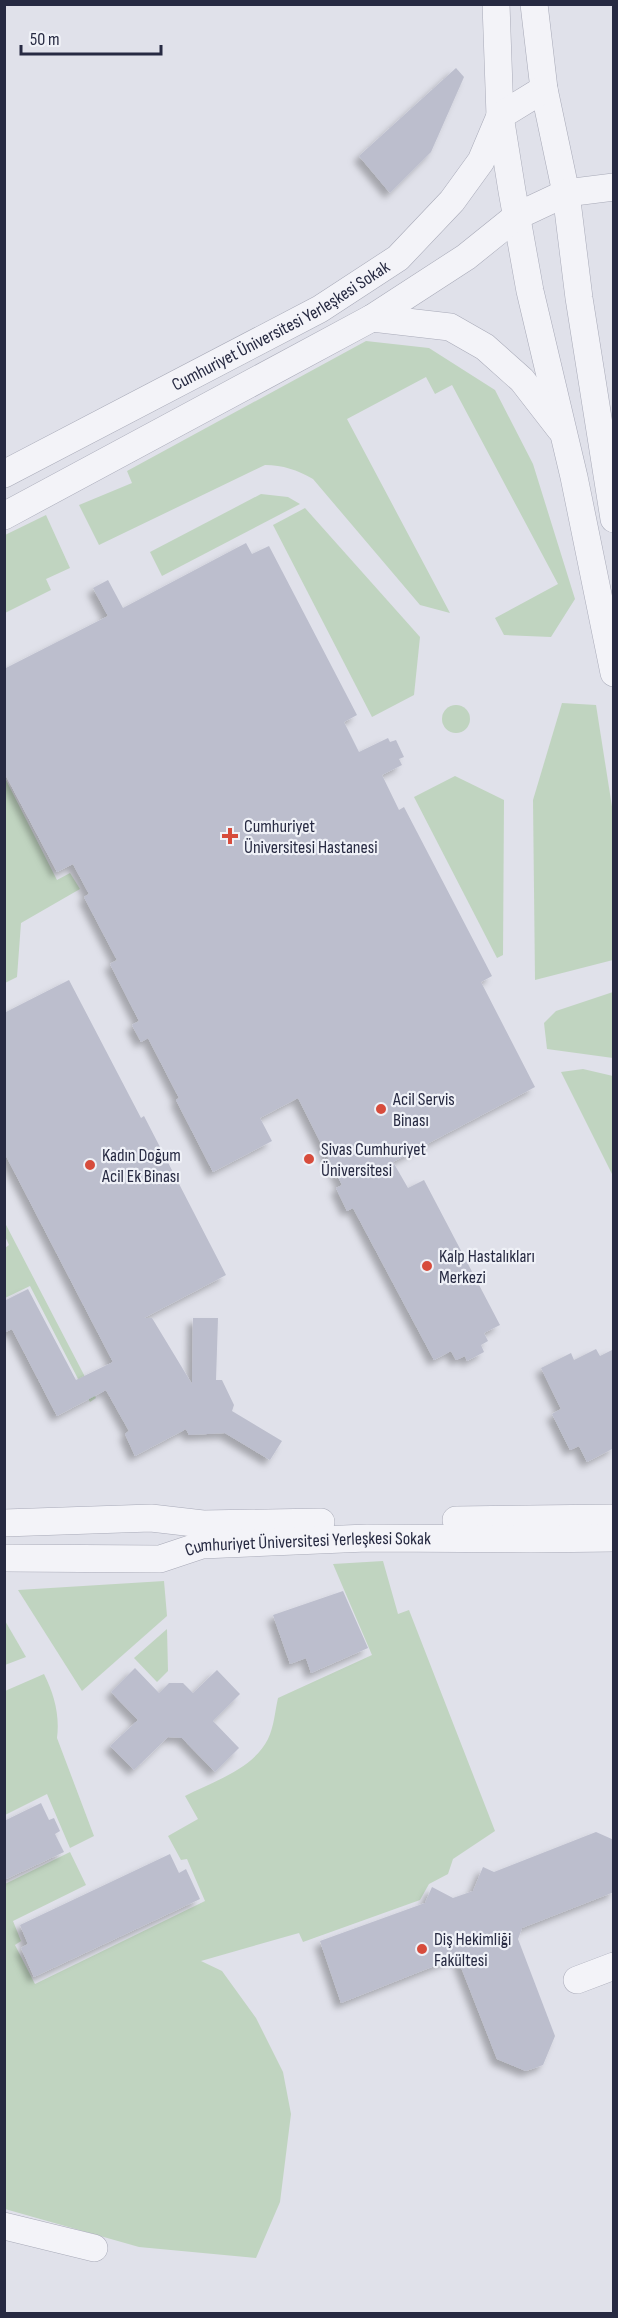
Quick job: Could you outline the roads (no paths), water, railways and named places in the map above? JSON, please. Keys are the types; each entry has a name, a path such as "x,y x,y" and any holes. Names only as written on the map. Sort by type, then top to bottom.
{"street":[{"name":"Cumhuriyet Üniversitesi Yerleşkesi Sokak","path":"496,4 500,116 530,291 564,434 614,673"},
{"path":"534,4 544,89 566,193 579,298 614,519"},
{"path":"500,116 544,89"},
{"name":"Cumhuriyet Üniversitesi Yerleşkesi Sokak","path":"4,474 320,309 398,258 452,201 481,161 500,116"},
{"name":"Cumhuriyet Üniversitesi Yerleşkesi Sokak","path":"4,516 372,318 466,257 517,216 566,193 614,187"},
{"name":"Cumhuriyet Üniversitesi Yerleşkesi Sokak","path":"372,318 450,327 485,347 522,380 564,434"},
{"name":"Cumhuriyet Üniversitesi Yerleşkesi Sokak","path":"4,1523 151,1518 203,1524 614,1518"},
{"name":"Cumhuriyet Üniversitesi Yerleşkesi Sokak","path":"4,1558 160,1559 202,1545 367,1538 614,1538"},
{"path":"577,1980 614,1966"},
{"path":"4,2226 94,2248"}],"place":[{"name":"Cumhuriyet Üniversitesi Hastanesi","path":"230,836"},
{"name":"Acil Servis Binası","path":"381,1109"},
{"name":"Sivas Cumhuriyet Üniversitesi","path":"309,1159"},
{"name":"Kadın Doğum Acil Ek Binası","path":"90,1165"},
{"name":"Kalp Hastalıkları Merkezi","path":"427,1266"},
{"name":"Diş Hekimliği Fakültesi","path":"422,1949"}]}
